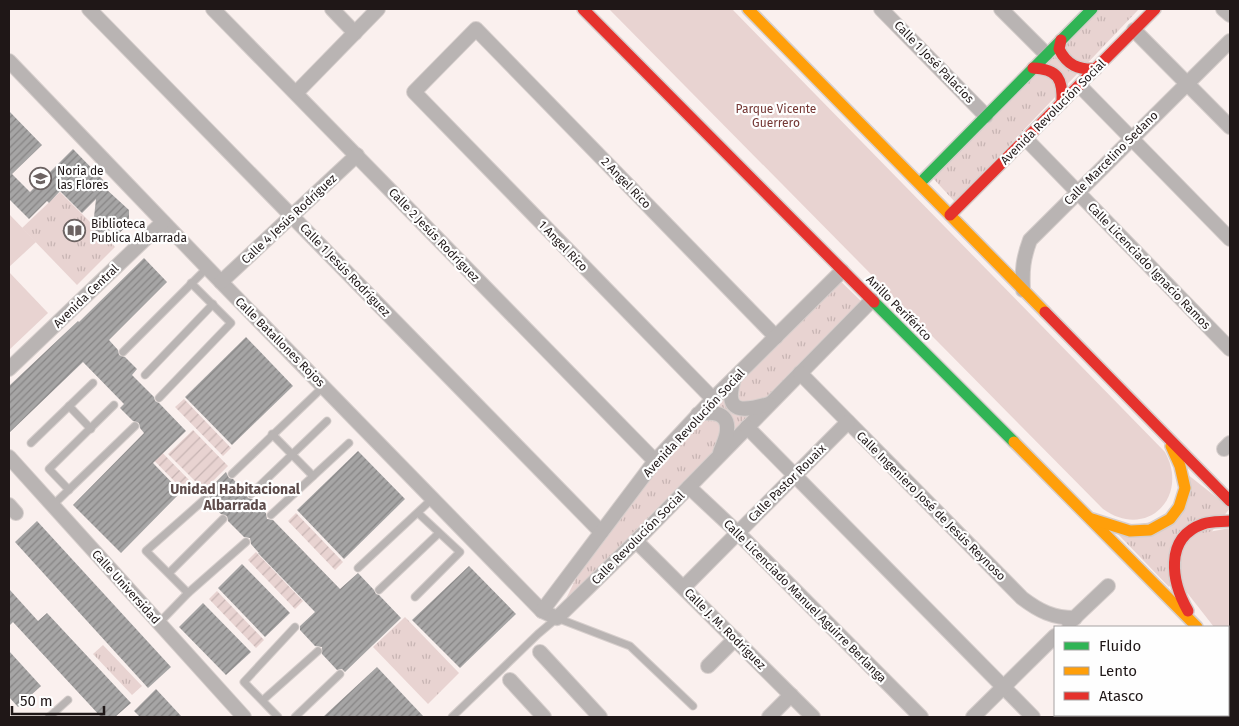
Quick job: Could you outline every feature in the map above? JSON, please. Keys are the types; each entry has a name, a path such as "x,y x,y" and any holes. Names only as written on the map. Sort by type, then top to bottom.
{"main road":[{"name":"Anillo Periférico","path":"583,9 1196,626"},
{"path":"748,9 1230,501"},
{"path":"920,183 1092,9"},
{"name":"Avenida Revolución Social","path":"950,215 1155,9"},
{"path":"1060,40 1059,48 1063,57 1074,68 1082,70 1096,69"},
{"path":"1033,68 1050,70 1058,76 1064,89 1062,103"},
{"path":"1089,518 1130,531 1150,530 1170,519 1179,507 1185,488 1180,466 1166,436"},
{"path":"1196,626 1183,604 1175,582 1173,560 1187,534 1198,526 1212,522 1230,521"}],"street":[{"name":"Calle 1 Jesús Rodríguez","path":"89,9 601,532"},
{"name":"Calle 2 Jesús Rodríguez","path":"213,9 655,461"},
{"path":"332,9 355,32"},
{"path":"296,94 378,9"},
{"name":"Calle 1 José Palacios","path":"881,9 986,116"},
{"path":"1001,9 1046,54"},
{"path":"1224,9 1230,16"},
{"name":"2 Angel Rico","path":"414,92 476,29 776,337"},
{"path":"1134,30 1230,127"},
{"name":"Calle Marcelino Sedano","path":"1023,290 1022,270 1024,256 1030,240 1230,41"},
{"name":"Calle Batallones Rojos","path":"9,61 207,268 542,611 557,618"},
{"path":"1080,86 1230,239"},
{"name":"1 Angel Rico","path":"414,92 713,399"},
{"name":"Calle Licenciado Ignacio Ramos","path":"1026,139 1230,349"},
{"name":"Calle 4 Jesús Rodríguez","path":"221,282 357,155"},
{"name":"Avenida Central","path":"9,369 163,222"},
{"name":"Avenida Revolución Social","path":"542,611 655,461 698,414 842,271"},
{"name":"Calle Revolución Social","path":"557,618 636,541 872,300"},
{"name":"Calle Ingeniero José de Jesús Reynoso","path":"800,374 1022,598 1040,611 1070,622"},
{"name":"Calle Revolución Social","path":"734,379 730,390 731,398 734,404 741,409 748,410 771,403"},
{"name":"Calle Revolución Social","path":"698,414 715,412 722,416 726,423 728,430 719,456"},
{"name":"Calle Pastor Rouaix","path":"684,587 848,422"},
{"path":"747,427 1033,717"},
{"name":"Calle Universidad","path":"9,457 244,717"},
{"name":"Calle Licenciado Manuel Aguirre Berlanga","path":"689,487 737,532 921,717"},
{"name":"Calle J. M. Rodríguez","path":"636,541 812,717"},
{"path":"1070,622 1108,586"},
{"path":"973,717 1054,637"},
{"path":"708,666 735,639"},
{"path":"540,652 600,717"},
{"path":"510,680 544,717"},
{"path":"769,717 790,695"}],"lane":[{"path":"124,352 207,268"},
{"path":"159,398 231,323 191,283"},
{"path":"145,375 214,304"},
{"path":"31,443 93,382"},
{"path":"232,474 324,386"},
{"path":"69,490 49,469 114,405"},
{"path":"69,406 91,429"},
{"path":"251,494 327,421"},
{"path":"53,505 135,426"},
{"path":"272,434 313,476"},
{"path":"271,515 349,443"},
{"path":"188,593 146,550 205,499"},
{"path":"358,568 432,499"},
{"path":"415,598 460,552 418,513"},
{"path":"169,573 224,519"},
{"path":"379,590 439,532"},
{"path":"159,623 188,593 246,542"},
{"path":"452,717 557,618 630,646 693,706"},
{"path":"278,717 244,682 296,627"},
{"path":"263,700 318,651"},
{"path":"295,717 340,674"},
{"path":"49,717 68,700"}],"green space":[{"name":"Parque Vicente Guerrero","path":"609,9 732,9 1165,452 1171,469 1172,485 1168,498 1160,509 1148,517 1134,520 1119,517 1103,509"},
{"path":"1093,9 1139,9 955,202 930,175"},
{"path":"60,192 115,247 77,285 22,228"},
{"path":"9,214 36,242 9,267"},
{"path":"9,272 48,313 9,350"},
{"path":"833,274 861,301 564,603 600,529"},
{"path":"184,399 231,448 223,456 175,407"},
{"path":"193,430 228,466 204,490 168,454"},
{"path":"145,435 192,483 184,491 137,443"},
{"path":"1187,474 1230,508 1169,587 1113,529 1173,518"},
{"path":"296,513 343,562 335,570 288,521"},
{"path":"1230,528 1230,645 1229,626 1213,626 1185,590 1178,560 1192,535"},
{"path":"256,552 303,601 295,609 248,560"},
{"path":"217,591 264,640 256,648 209,599"},
{"path":"405,617 459,673 428,704 373,647"},
{"path":"103,645 142,686 132,695 93,654"}],"building":[{"path":"9,111 42,145 12,174 30,192 73,149 109,186 106,189 129,210 129,224 116,236 111,230 103,233 96,231 93,226 96,199 82,213 60,191 49,203 47,201 29,219 9,199"},
{"path":"144,258 167,282 109,340 118,350 119,355 125,357 137,369 132,375 186,431 153,463 181,492 121,553 73,505 144,433 139,423 133,421 120,408 124,404 83,362 9,433 9,386 79,322"},
{"path":"246,337 293,386 232,445 185,397"},
{"path":"358,451 405,499 344,559 297,510"},
{"path":"226,472 229,478 233,479 246,493 248,498 252,499 266,513 267,519 273,520 340,589 358,573 401,618 345,672 342,669 337,670 322,654 322,647 315,646 300,630 300,626 315,612 258,553 251,544 250,538 244,537 228,521 227,516 221,514 209,502 209,495 204,494"},
{"path":"37,521 171,667 148,688 15,542"},
{"path":"242,564 290,613 265,637 218,588"},
{"path":"469,566 516,614 460,668 412,620"},
{"path":"9,589 38,621 47,613 131,703 115,717 101,717 13,622 9,626"},
{"path":"203,603 251,652 226,675 179,627"},
{"path":"9,651 41,686 18,707 9,697"},
{"path":"377,667 424,717 323,717"},
{"path":"156,689 182,717 140,717 134,711"}],"traffic: fast":[{"path":"920,183 1092,9"},
{"path":"874,302 1014,442"}],"traffic: slow":[{"path":"748,9 1045,312"},
{"path":"1014,442 1196,626"},
{"path":"1092,519 1130,531 1150,530 1170,519 1179,507 1185,488 1180,466 1171,446"}],"traffic: jam":[{"path":"583,9 874,302"},
{"path":"950,215 1155,9"},
{"path":"1061,40 1059,49 1069,63 1084,69 1096,69"},
{"path":"1033,68 1048,71 1057,77 1060,82 1062,103"},
{"path":"1045,312 1230,501"},
{"path":"1188,611 1182,600 1175,575 1174,562 1176,550 1190,531 1203,524 1230,521"}],"place":[{"name":"Noria de las Flores","path":"41,178"},
{"name":"Biblioteca Publica Albarrada","path":"75,231"}],"district":[{"name":"Unidad Habitacional Albarrada","path":"235,498"}]}
